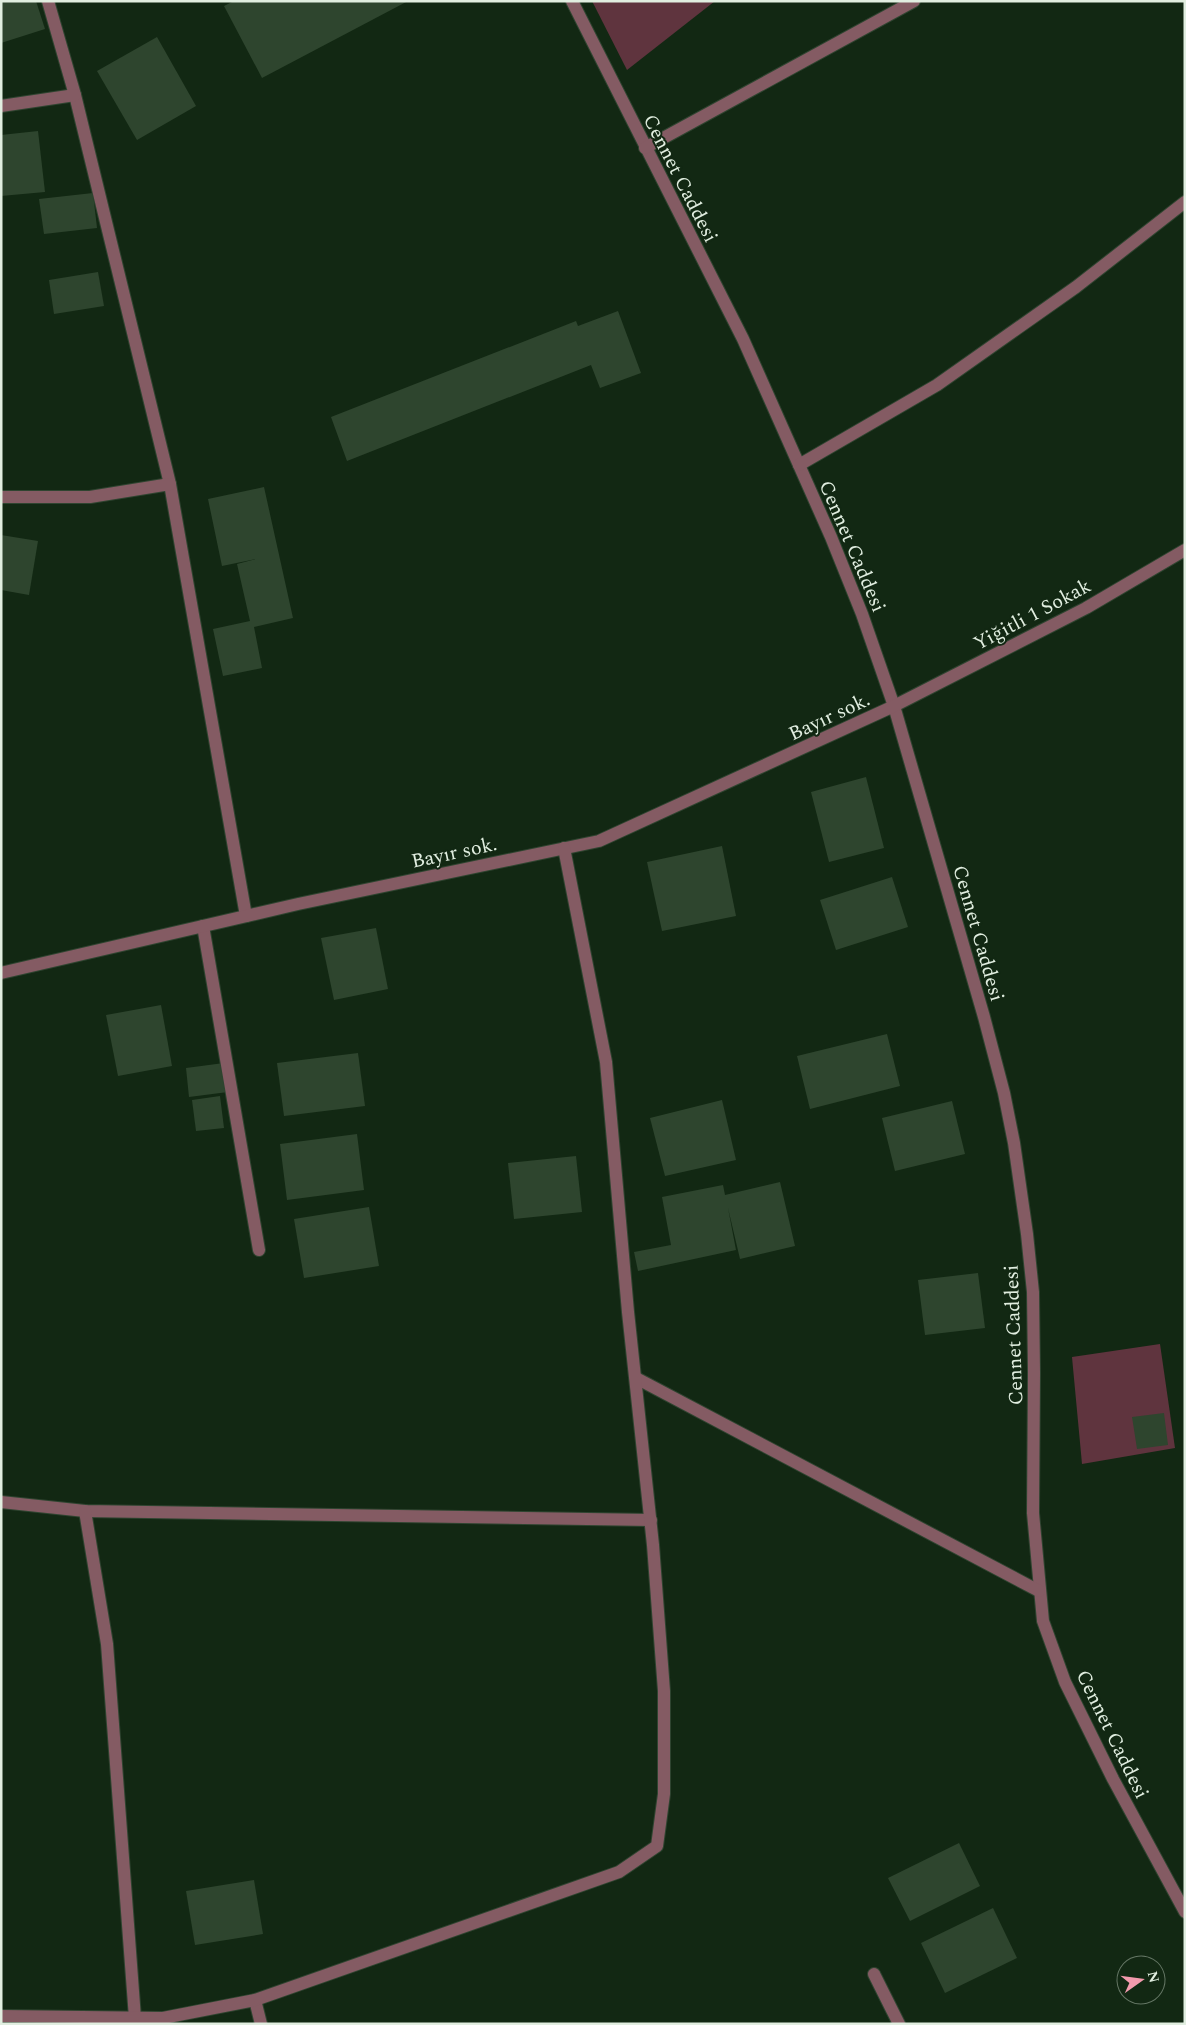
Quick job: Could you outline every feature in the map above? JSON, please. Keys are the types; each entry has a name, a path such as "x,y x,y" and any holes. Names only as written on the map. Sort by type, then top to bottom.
{"street":[{"path":"48,1 75,95 170,484 246,916"},
{"name":"Cennet Caddesi","path":"572,1 743,339 862,614 894,706 984,1017 1004,1093 1014,1143 1033,1292 1033,1513 1042,1621 1065,1682 1113,1779 1185,1912"},
{"path":"645,148 914,1"},
{"path":"1,106 75,95"},
{"path":"799,465 937,385 1076,287 1185,202"},
{"path":"1,497 90,497 170,484"},
{"name":"Yiğitli 1 Sokak","path":"894,706 1086,608 1185,550"},
{"name":"Bayır sok.","path":"1,973 246,916 599,841 894,706"},
{"path":"1,2016 163,2018 255,2000 619,1872 657,1846 664,1794 664,1691 651,1520 606,1062 564,848"},
{"path":"203,926 259,1250"},
{"path":"636,1378 1039,1591"},
{"path":"1,1502 85,1511 651,1520"},
{"path":"85,1511 108,1644 135,2018"},
{"path":"874,1974 898,2024"},
{"path":"255,2000 261,2024"}],"shaded area":[{"path":"592,1 715,1 627,70"},
{"path":"1160,1344 1175,1448 1082,1464 1072,1357"}],"building":[{"path":"1,1 36,1 45,29 1,43"},
{"path":"234,1 408,1 262,78 224,6"},
{"path":"157,37 196,106 137,140 97,71"},
{"path":"38,131 45,192 1,196 1,135"},
{"path":"93,193 97,228 44,234 39,199"},
{"path":"98,272 104,306 54,314 49,280"},
{"path":"618,311 641,373 600,388 591,365 347,461 331,417 576,321 578,326"},
{"path":"264,487 293,618 254,627 262,668 223,676 213,629 250,621 237,564 256,559 222,566 208,499"},
{"path":"1,535 38,541 29,595 1,590"},
{"path":"866,777 884,848 829,862 811,792"},
{"path":"722,846 736,916 662,931 647,862"},
{"path":"892,877 908,927 836,950 820,900"},
{"path":"376,928 388,989 334,1000 321,938"},
{"path":"161,1005 172,1066 118,1076 106,1015"},
{"path":"887,1034 900,1086 810,1109 797,1056"},
{"path":"358,1053 365,1106 284,1116 277,1063"},
{"path":"224,1063 228,1092 189,1097 186,1068"},
{"path":"220,1096 224,1128 196,1131 192,1100"},
{"path":"722,1100 736,1160 665,1176 650,1118"},
{"path":"952,1101 965,1154 895,1171 882,1118"},
{"path":"357,1134 364,1190 287,1200 280,1144"},
{"path":"576,1156 582,1212 514,1219 508,1163"},
{"path":"780,1182 795,1246 740,1259 728,1208 736,1250 638,1271 634,1252 671,1245 662,1197 723,1185 725,1195"},
{"path":"369,1207 379,1266 304,1278 294,1219"},
{"path":"978,1273 985,1328 925,1335 918,1280"},
{"path":"1164,1413 1168,1445 1137,1449 1132,1417"},
{"path":"959,1843 980,1886 910,1921 888,1878"},
{"path":"254,1880 263,1934 195,1945 186,1891"},
{"path":"993,1908 1017,1958 945,1993 921,1943"}]}
